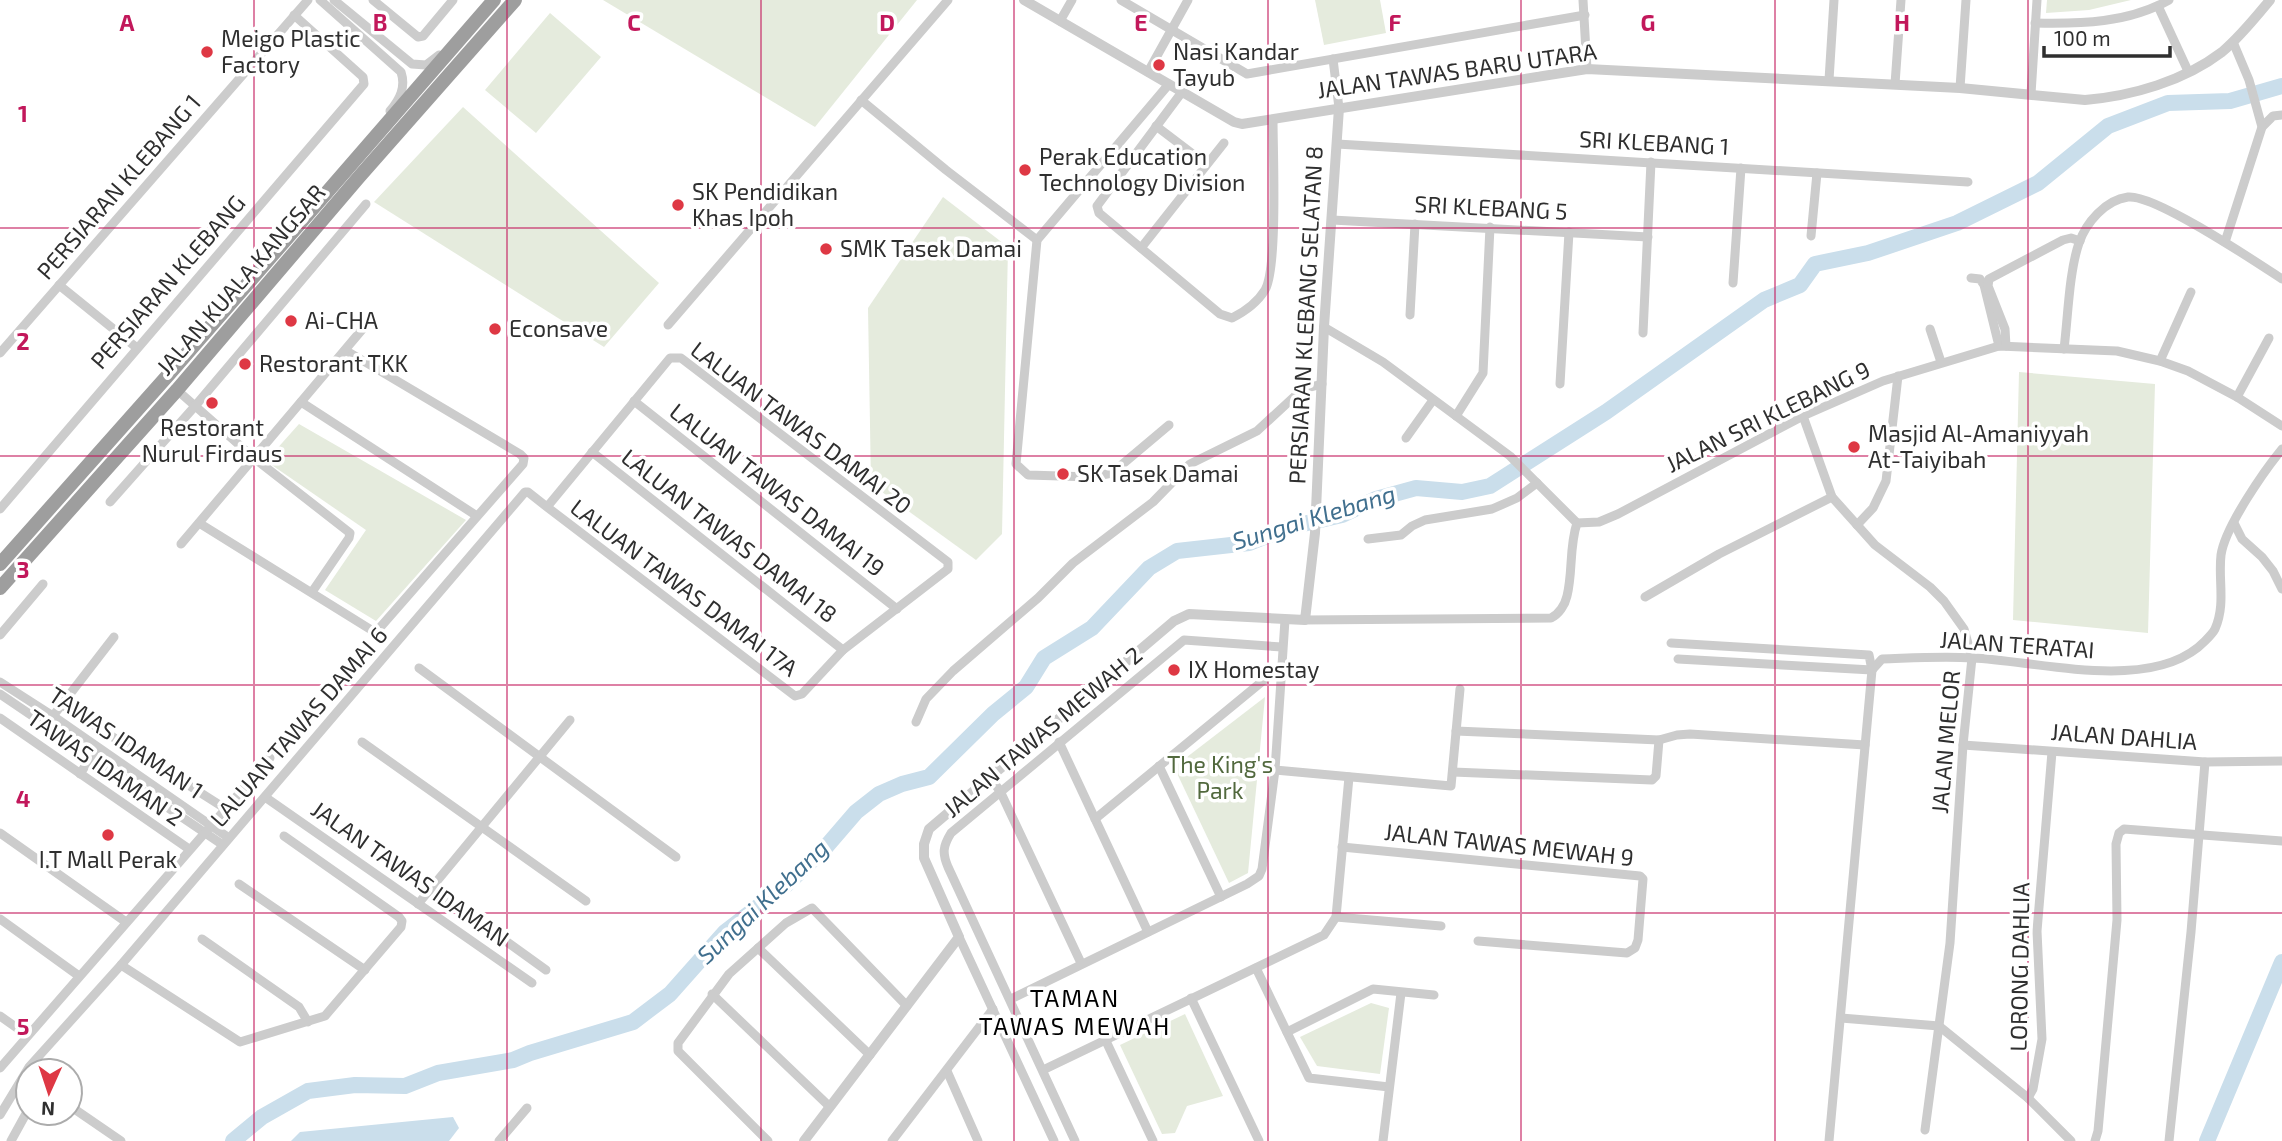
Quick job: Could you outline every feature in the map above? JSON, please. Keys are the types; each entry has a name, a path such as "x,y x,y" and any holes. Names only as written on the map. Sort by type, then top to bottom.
{"highway":[{"name":"JALAN KUALA KANGSAR","path":"0,564 494,0"},
{"name":"JALAN KUALA KANGSAR","path":"0,588 177,390 515,0"}],"street":[{"name":"PERSIARAN KLEBANG 1","path":"0,353 308,0"},
{"path":"373,0 418,37 423,36 449,1"},
{"path":"668,325 948,0"},
{"name":"JALAN TAWAS BARU UTARA","path":"1024,0 1239,124 1587,69 1829,80 2098,99 2152,88 2216,56 2233,42 2270,0"},
{"path":"1060,21 1072,0"},
{"path":"1121,0 1247,74 1585,15"},
{"path":"1148,72 1188,0"},
{"path":"1583,0 1587,69"},
{"path":"1829,80 1834,0"},
{"path":"1895,85 1901,0"},
{"path":"1960,88 1966,0"},
{"path":"2031,94 2037,0"},
{"path":"2035,23 2106,21 2158,6 2169,0"},
{"path":"328,1 412,64 426,65 433,61 454,36 464,34"},
{"path":"328,1 401,72 404,81 402,90 395,104 377,126 374,139"},
{"path":"2158,6 2188,71"},
{"name":"PERSIARAN KLEBANG","path":"0,509 365,81 294,15"},
{"path":"2233,42 2249,80 2262,127"},
{"path":"1333,59 1339,108"},
{"path":"1169,84 1037,240 1016,464 1028,475 1092,477 1112,473 1169,425"},
{"path":"1182,92 1097,206 1099,213 1220,314 1232,318 1244,312 1257,300 1266,289 1269,278 1273,220 1273,120"},
{"path":"861,100 1037,240"},
{"name":"PERSIARAN KLEBANG SELATAN 8","path":"1305,620 1315,533 1324,327 1339,108"},
{"path":"2225,242 2262,127 2273,116 2282,115"},
{"path":"1156,126 1206,164"},
{"path":"1141,248 1224,143"},
{"name":"SRI KLEBANG 1","path":"1337,144 1968,182"},
{"path":"1643,333 1651,162"},
{"path":"1733,283 1741,168"},
{"path":"1811,236 1817,173"},
{"path":"2064,349 2075,260 2080,241 2100,212 2127,197 2148,202 2225,242 2282,279"},
{"path":"110,502 366,204"},
{"name":"SRI KLEBANG 5","path":"1332,220 1648,237"},
{"path":"1410,315 1415,224"},
{"path":"1456,416 1483,373 1490,227"},
{"path":"1560,384 1569,232"},
{"path":"2003,346 2005,329 1988,286 1990,279 2025,258 2066,239 2074,238 2080,241"},
{"path":"1971,278 1980,279 1984,285 2003,346"},
{"path":"59,285 137,348"},
{"path":"2160,361 2191,292"},
{"path":"181,544 371,319"},
{"path":"1054,1141 924,858 924,844 929,829 1174,621 1189,614 1285,620 1551,618 1562,608 1567,597 1577,523 1510,456 1370,353 1324,327"},
{"path":"1930,329 1941,362"},
{"path":"2237,397 2269,338"},
{"name":"JALAN SRI KLEBANG 9","path":"1577,523 1599,522 1618,514 1802,416 1898,376 2003,346 2117,351 2160,361 2189,371 2282,426"},
{"path":"199,523 373,631 380,631 523,464 524,458 345,350"},
{"name":"LALUAN TAWAS DAMAI 20","path":"634,401 670,358 681,358 947,562 948,569 897,609"},
{"path":"1857,525 1873,508 1886,481 1898,376"},
{"path":"916,722 926,699 953,671 1038,598 1080,557 1153,502 1190,464 1257,431 1295,396 1307,388 1322,384"},
{"path":"177,390 254,458 349,533 349,538 312,592"},
{"path":"1406,438 1433,400"},
{"path":"547,508 634,401"},
{"name":"LALUAN TAWAS DAMAI 19","path":"634,401 897,609"},
{"path":"301,402 477,516"},
{"name":"JALAN MELOR","path":"1802,416 1832,497 1875,545 1944,601 1964,629 1972,658 1963,745 1950,943 1925,1130"},
{"name":"LALUAN TAWAS DAMAI 18","path":"592,452 843,650"},
{"name":"JALAN TERATAI","path":"1872,670 1882,659 1972,658 2091,670 2135,670 2183,659 2215,631 2222,601 2221,554 2234,523 2263,472 2280,454"},
{"path":"1368,539 1401,535 1425,520 1492,509 1517,498 1537,483"},
{"name":"LALUAN TAWAS DAMAI 6","path":"0,1115 29,1067 121,965 525,492 547,508"},
{"path":"1645,597 1719,554 1832,497"},
{"name":"LALUAN TAWAS DAMAI 17A","path":"547,508 792,695 798,696 843,650"},
{"path":"2234,523 2242,539 2263,557 2282,589"},
{"path":"0,635 43,584"},
{"path":"843,650 897,609"},
{"path":"1011,999 1256,878 1262,869 1275,770 1285,620"},
{"path":"53,716 114,637"},
{"name":"JALAN TAWAS MEWAH 2","path":"1075,1141 943,855 944,844 951,832 1184,640 1282,647"},
{"path":"1671,643 1869,655 1872,670 1866,745 1829,1141"},
{"path":"1678,659 1872,670"},
{"path":"1095,819 1281,666"},
{"path":"419,668 676,857"},
{"name":"TAWAS IDAMAN 1","path":"0,682 98,747 226,841"},
{"path":"1275,770 1451,786 1460,689"},
{"name":"TAWAS IDAMAN 1","path":"2,698 207,828"},
{"path":"61,704 226,808"},
{"name":"TAWAS IDAMAN 2","path":"0,718 189,849"},
{"path":"418,904 570,720"},
{"path":"1456,731 1659,740 1690,734 1866,745"},
{"path":"1453,772 1652,780 1656,776 1659,740"},
{"path":"362,742 586,901"},
{"path":"1059,742 1148,932"},
{"name":"JALAN DAHLIA","path":"1963,745 2205,762 2282,761"},
{"path":"80,774 98,747"},
{"name":"LORONG DAHLIA","path":"2028,1098 2033,1089 2042,1039 2037,931 2052,752"},
{"name":"LALUAN TAWAS DAMAI 6","path":"0,1068 270,758"},
{"path":"2169,1141 2193,919 2205,762"},
{"path":"1159,766 1221,897"},
{"path":"989,776 1000,791 1081,963"},
{"path":"1044,1070 1324,935 1336,917 1349,777"},
{"name":"JALAN TAWAS IDAMAN","path":"265,797 532,983"},
{"path":"2095,1141 2117,920 2116,844 2119,833 2124,829 2282,841"},
{"path":"0,833 126,922"},
{"path":"121,965 238,1042 308,1022 328,1013 401,927 402,921 284,836"},
{"name":"JALAN TAWAS MEWAH 9","path":"1342,847 1643,879 1638,940 1635,948 1627,953 1478,941"},
{"path":"239,884 365,970"},
{"path":"432,888 546,970"},
{"path":"768,1141 678,1051 678,1043 729,974 786,923 812,908 906,1006"},
{"path":"1336,917 1441,926"},
{"path":"0,919 79,975"},
{"path":"804,1141 959,937"},
{"path":"202,939 299,1007 308,1022"},
{"path":"758,948 870,1055"},
{"path":"1256,968 1309,1078 1390,1087"},
{"path":"1286,1032 1373,989 1434,995"},
{"path":"1383,1141 1401,993"},
{"path":"712,994 830,1107"},
{"path":"1191,998 1259,1141"},
{"path":"892,1141 901,1137 993,1009"},
{"path":"0,1016 27,1035"},
{"path":"1841,1018 1939,1026 2028,1098 2071,1141"},
{"path":"1105,1039 1153,1141"},
{"path":"947,1072 978,1141"},
{"path":"499,1141 527,1108"},
{"path":"84,1116 121,1141"}],"green space":[{"path":"603,0 917,0 815,127"},
{"path":"1315,0 1380,0 1386,33 1324,45"},
{"path":"2047,0 2131,0 2089,10 2046,13"},
{"path":"550,13 601,57 536,133 485,90"},
{"path":"463,107 659,283 604,347 374,202"},
{"path":"943,197 1008,247 1002,534 976,560 871,484 868,308"},
{"path":"2019,372 2155,384 2148,633 2013,620"},
{"path":"299,424 466,520 376,621 325,590 366,530 266,461"},
{"name":"The King's Park","path":"1265,697 1248,873 1229,883 1174,767"},
{"path":"1371,1003 1389,1008 1380,1074 1317,1066 1300,1037"},
{"path":"1185,1014 1223,1096 1187,1106 1175,1133 1162,1134 1120,1045"}],"water":[{"path":"453,1117 459,1128 449,1141 291,1141 300,1132"}],"waterway":[{"name":"Sungai Klebang","path":"233,1141 262,1117 308,1091 355,1085 405,1086 438,1073 513,1060 633,1022 670,994 725,932 785,886 825,848 856,812 879,794 929,777 993,714 1026,687 1044,658 1092,628 1149,568 1177,551 1249,543 1290,527 1342,515 1376,499 1416,488 1462,492 1490,486 1606,412 1764,300 1800,285 1815,264 1868,253 1957,223 2038,183 2108,126 2168,103 2230,101 2282,86"},
{"path":"2207,1141 2282,962"}],"place":[{"name":"Meigo Plastic Factory","path":"207,52"},
{"name":"Nasi Kandar Tayub","path":"1159,65"},
{"name":"Perak Education Technology Division","path":"1025,170"},
{"name":"SK Pendidikan Khas Ipoh","path":"678,205"},
{"name":"SMK Tasek Damai","path":"826,249"},
{"name":"Ai-CHA","path":"291,321"},
{"name":"Econsave","path":"495,329"},
{"name":"Restorant TKK","path":"245,364"},
{"name":"Restorant Nurul Firdaus","path":"212,403"},
{"name":"Masjid Al-Amaniyyah At-Taiyibah","path":"1854,447"},
{"name":"SK Tasek Damai","path":"1063,474"},
{"name":"IX Homestay","path":"1174,670"},
{"name":"I.T Mall Perak","path":"108,835"}],"district":[{"name":"TAMAN TAWAS MEWAH","path":"1075,1013"}]}
